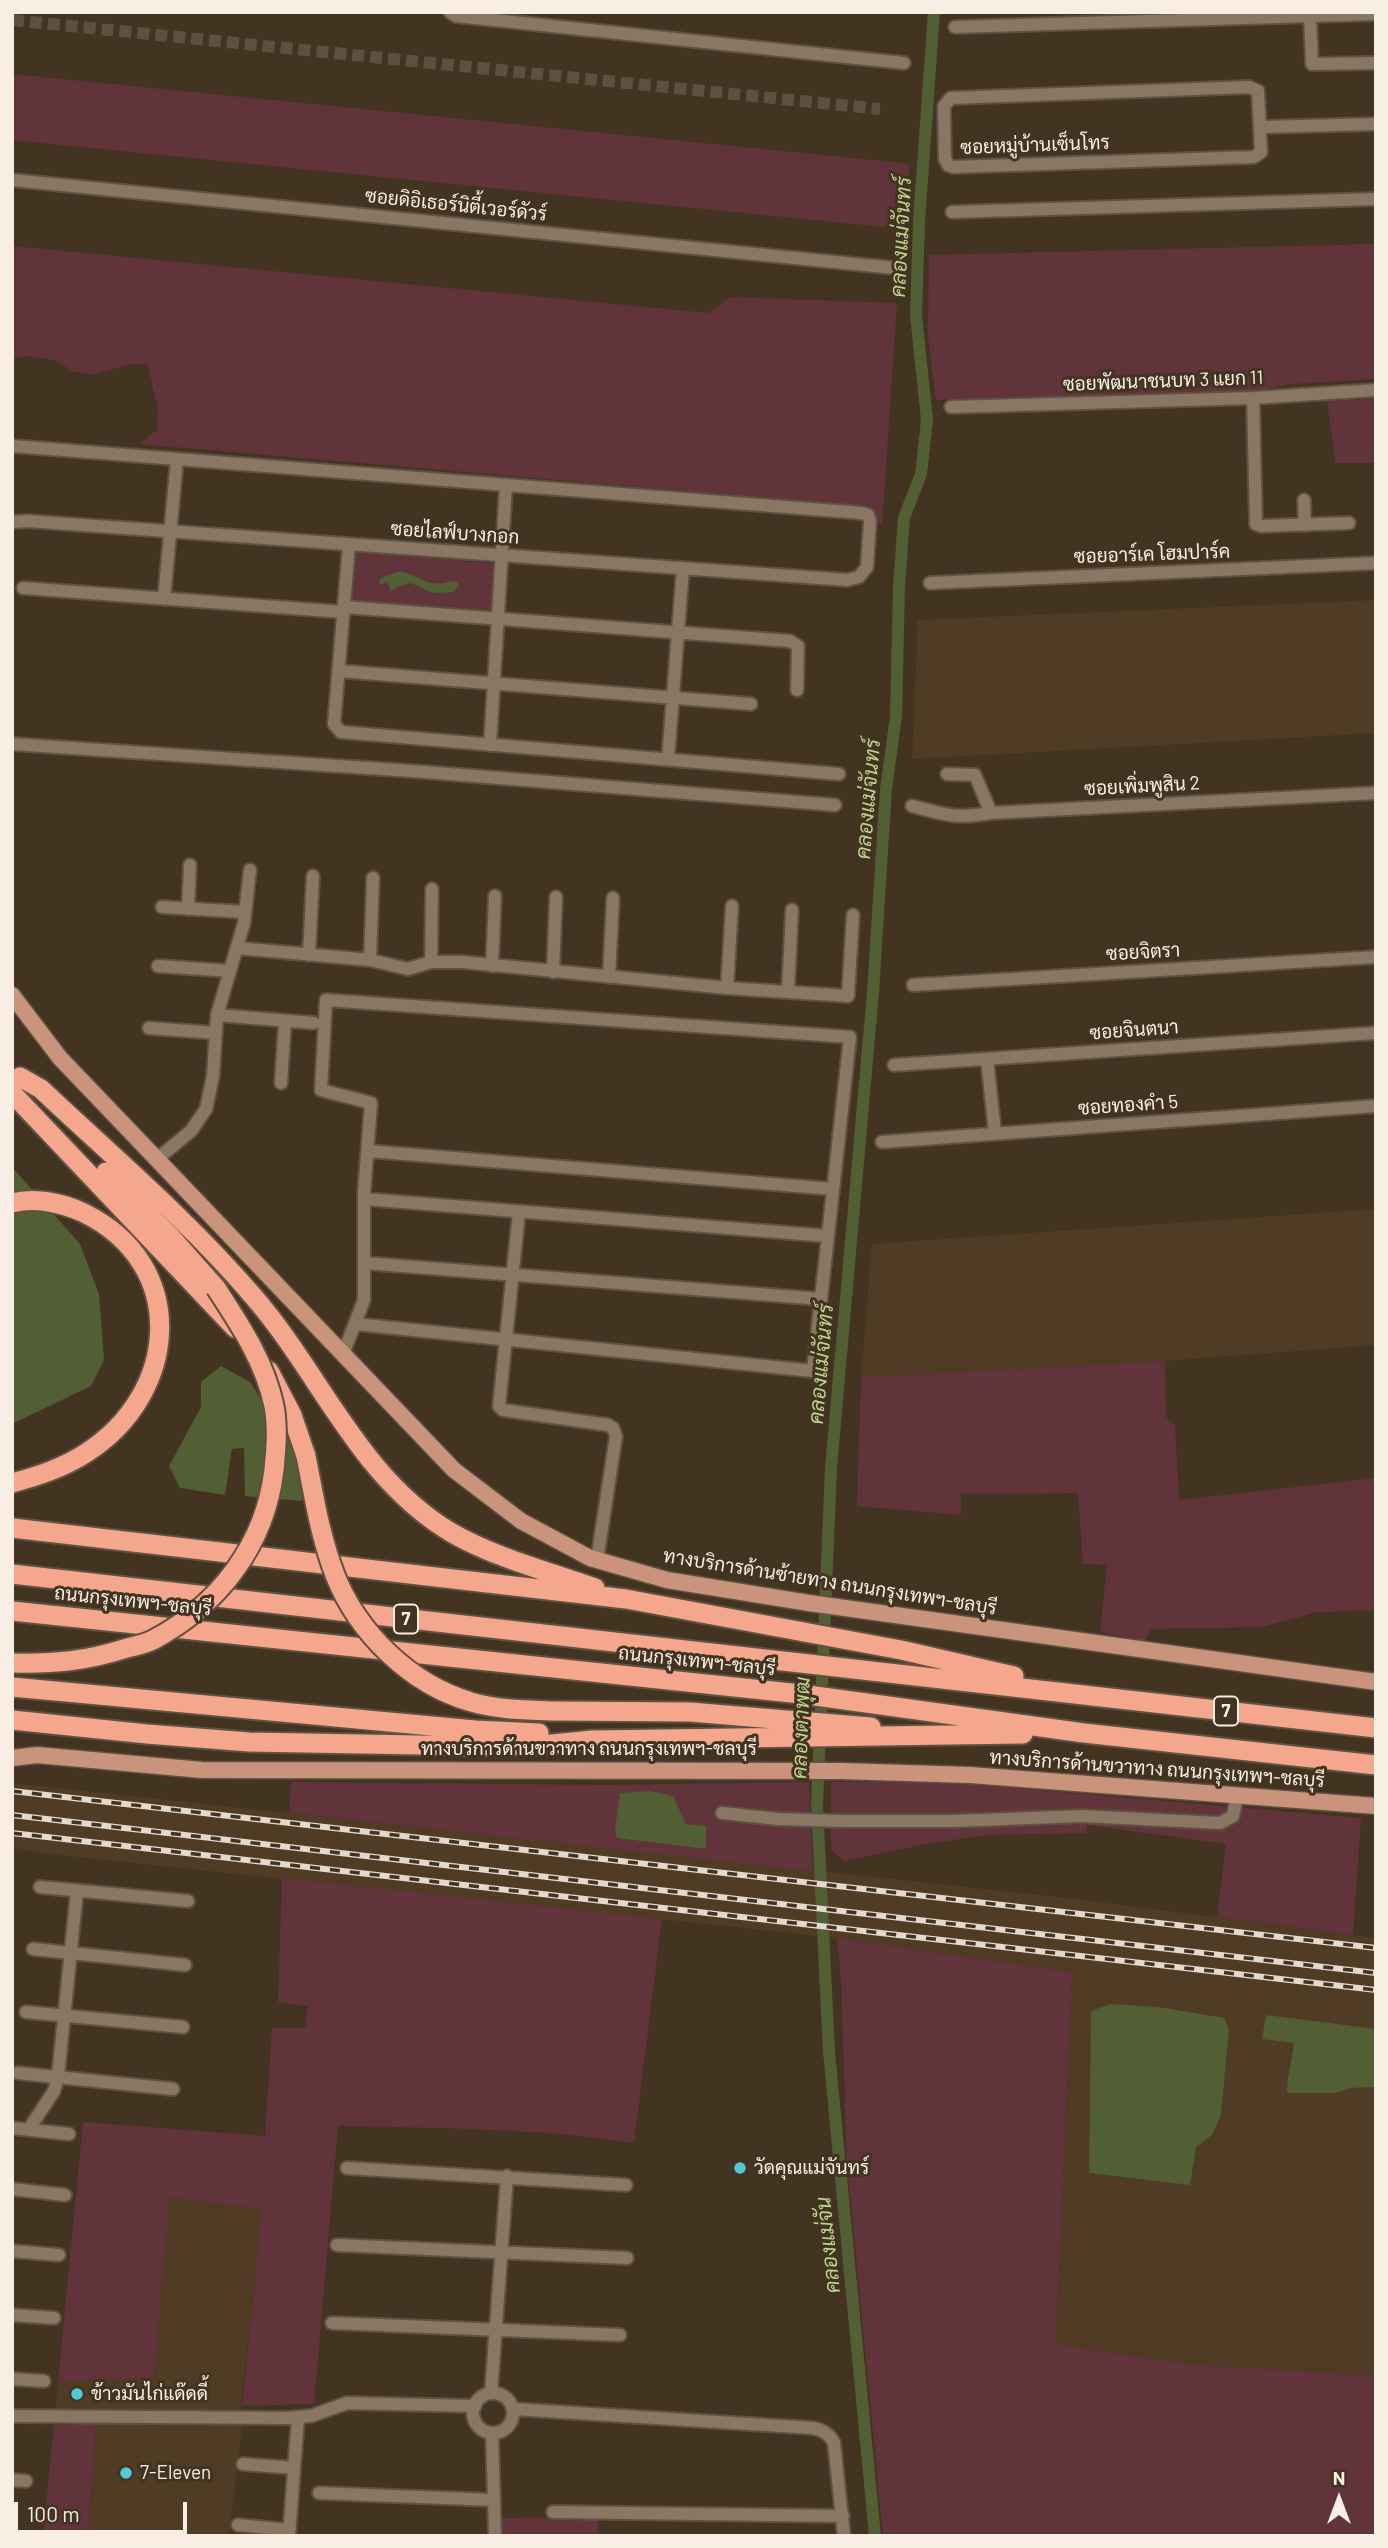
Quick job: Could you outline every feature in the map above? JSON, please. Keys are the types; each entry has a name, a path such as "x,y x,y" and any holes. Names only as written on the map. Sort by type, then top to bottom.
{"highway":[{"path":"12,1663 64,1664 105,1656 151,1641 201,1608 240,1565 259,1529 271,1492 276,1449 275,1409 265,1374 247,1336 216,1288 160,1226 15,1080"},
{"path":"15,1080 41,1089 231,1270 278,1325 364,1454 388,1483 411,1503 450,1532 479,1547 626,1600"},
{"path":"15,1080 267,1367 299,1434 318,1520 336,1577 348,1602 380,1644 416,1676 451,1695 492,1707 555,1711 690,1712 797,1729"},
{"path":"12,1203 46,1201 73,1208 101,1221 122,1237 142,1262 153,1284 160,1308 159,1353 153,1373 128,1415 88,1452 40,1475 12,1483"},
{"path":"12,1528 626,1600 848,1640 1097,1696"},
{"name":"ถนนกรุงเทพฯ-ชลบุรี","path":"12,1574 1376,1728"},
{"name":"ถนนกรุงเทพฯ-ชลบุรี","path":"12,1611 801,1695 1084,1733 1376,1765"},
{"path":"12,1687 475,1730 547,1734 592,1741"},
{"path":"12,1720 249,1742 488,1746 797,1729 934,1736 1084,1733"}],"main road":[{"name":"ทางบริการด้านซ้ายทาง ถนนกรุงเทพฯ-ชลบุรี","path":"12,995 60,1058 454,1470 521,1521 597,1560 667,1580 808,1603 1376,1682"},
{"name":"ทางบริการด้านขวาทาง ถนนกรุงเทพฯ-ชลบุรี","path":"12,1758 37,1755 202,1770 793,1770 971,1775 1376,1806"}],"street":[{"path":"450,12 456,16 904,63"},
{"path":"956,27 1376,14"},
{"path":"1310,16 1312,64 1376,62"},
{"name":"ซอยหมู่บ้านเซ็นโทร","path":"1249,87 1258,91 1261,127 1261,152 1254,157 953,167 948,165 945,159 944,106 951,98 1249,87"},
{"path":"1261,127 1376,124"},
{"name":"ซอยดิอิเธอร์นิตี้เวอร์ดัวร์","path":"12,180 895,268"},
{"path":"952,212 1376,198"},
{"name":"ซอยพัฒนาชนบท 3 แยก 11","path":"951,407 1253,398 1376,390"},
{"path":"1253,398 1254,520 1258,526 1349,523"},
{"path":"12,446 506,485 490,745"},
{"path":"164,599 177,459"},
{"name":"ซอยไลฟ์บางกอก","path":"12,522 27,520 847,580 859,577 867,567 870,521 868,515 862,513 506,485"},
{"path":"1304,500 1305,524"},
{"path":"349,545 334,724 341,732 839,774"},
{"name":"ซอยอาร์เค โฮมปาร์ค","path":"930,583 1376,564"},
{"path":"668,760 684,568"},
{"path":"23,588 796,643 797,690"},
{"path":"339,671 751,704"},
{"path":"12,744 398,770 835,805"},
{"path":"947,774 975,775 991,813"},
{"name":"ซอยเพิ่มพูสิน 2","path":"912,806 956,817 1376,793"},
{"path":"188,909 190,865"},
{"path":"157,1159 191,1130 206,1109 213,1076 217,1015 237,948 250,870"},
{"path":"309,955 313,876"},
{"path":"370,960 373,878"},
{"path":"431,962 432,889"},
{"path":"492,965 495,896"},
{"path":"553,972 556,897"},
{"path":"609,977 613,898"},
{"path":"727,988 732,906"},
{"path":"163,907 245,912"},
{"path":"788,992 792,910"},
{"path":"237,948 370,960 408,969 431,962 492,965 727,988 848,996 853,915"},
{"name":"ซอยจิตรา","path":"913,985 1376,957"},
{"path":"158,966 230,971"},
{"path":"343,1354 364,1300 370,1103 321,1090 327,1000 850,1037 813,1371 355,1324"},
{"path":"217,1015 314,1023"},
{"path":"281,1083 285,1021"},
{"path":"149,1028 216,1033"},
{"name":"ซอยจินตนา","path":"894,1065 1376,1033"},
{"path":"987,1059 995,1133"},
{"name":"ซอยทองคำ 5","path":"883,1142 1376,1106"},
{"path":"368,1151 833,1189"},
{"path":"365,1199 828,1236"},
{"path":"519,1212 499,1406 503,1410 608,1424 613,1428 616,1436 597,1560"},
{"path":"364,1263 821,1299"},
{"path":"722,1813 778,1819 841,1821 955,1821 1082,1816 1220,1823 1233,1816 1237,1796"},
{"path":"40,1887 188,1901"},
{"path":"29,2129 48,2101 58,2076 78,1891"},
{"path":"33,1949 185,1965"},
{"path":"26,2012 183,2027"},
{"path":"18,2073 173,2089"},
{"path":"12,2128 69,2134"},
{"path":"347,2168 626,2185"},
{"path":"491,2393 507,2176"},
{"path":"12,2189 65,2196"},
{"path":"337,2245 627,2258"},
{"path":"12,2250 59,2255"},
{"path":"12,2315 54,2318"},
{"path":"332,2323 620,2335"},
{"path":"12,2379 44,2381"},
{"path":"491,2393 508,2399 513,2409 512,2421 508,2426 492,2433 477,2424 474,2418 475,2406 481,2397 491,2393"},
{"path":"12,2416 298,2417 311,2416 347,2403 475,2406"},
{"path":"513,2409 822,2430 834,2443 844,2536"},
{"path":"237,2525 289,2533 298,2417"},
{"path":"492,2433 495,2536"},
{"path":"243,2464 294,2468"},
{"path":"12,2480 26,2481"},
{"path":"319,2493 494,2500"},
{"path":"553,2512 843,2516"}],"shaded area":[{"path":"12,74 903,163 910,165 904,229 12,140"},
{"path":"1376,244 1376,379 1291,384 1241,394 936,400 928,337 929,255"},
{"path":"12,246 708,313 731,297 897,303 882,525 860,506 139,444 157,430 158,408 147,364 130,364 92,375 73,371 54,360 25,356 12,359"},
{"path":"1376,399 1376,472 1375,463 1335,463 1327,401"},
{"path":"356,551 495,564 492,614 351,603"},
{"path":"397,572 432,583 456,581 459,585 454,592 432,593 411,583 389,592 387,582 380,585 381,578"},
{"path":"1376,600 1376,733 912,759 918,620"},
{"path":"12,1167 80,1244 99,1294 104,1360 91,1386 12,1424"},
{"path":"1376,1209 1376,1345 1165,1361 861,1377 872,1244"},
{"path":"1165,1361 1166,1417 1175,1425 1179,1500 1376,1478 1376,1610 1318,1612 1261,1627 1150,1629 1145,1641 1100,1632 1107,1565 1083,1564 1078,1493 961,1494 961,1515 857,1506 861,1377"},
{"path":"221,1366 250,1382 314,1480 301,1501 245,1496 244,1448 232,1449 225,1495 180,1488 169,1466 201,1407 201,1382"},
{"path":"291,1782 605,1785 809,1782 813,1871 289,1813"},
{"path":"831,1782 944,1782 1361,1818 1353,1935 1217,1917 1226,1844 1087,1825 1086,1833 987,1835 844,1861 831,1849"},
{"path":"12,1783 1076,1899 1376,1938 1376,2376 1187,2364 1056,2344 1072,1972 837,1938 40,1853 12,1847"},
{"path":"650,1791 673,1796 686,1824 706,1826 706,1849 617,1838 615,1830 620,1793"},
{"path":"282,1878 662,1919 634,2143 524,2132 338,2126 314,2404 242,2406 262,2209 169,2198 154,2377 58,2382 83,2122 265,2136 272,2028 305,2028 308,2006 278,2002"},
{"path":"837,1938 1072,1972 1056,2344 1187,2364 1376,2376 1376,2536 883,2536 847,2163 841,1979"},
{"path":"1111,2004 1158,2007 1224,2018 1229,2029 1221,2115 1212,2135 1196,2147 1190,2185 1089,2173 1091,2011"},
{"path":"1266,2015 1376,2029 1376,2087 1349,2088 1336,2093 1287,2093 1294,2043 1262,2039"},
{"path":"168,2198 263,2209 240,2413 243,2422 229,2536 88,2536 96,2425 54,2425 58,2382 154,2377"},
{"path":"96,2424 88,2536 43,2536 54,2425"},
{"path":"598,2517 598,2536 501,2536 501,2518"}],"waterway":[{"name":"คลองแม่จันทร์","path":"875,2536 829,2052 817,1805 831,1468 873,992 886,789 896,716 899,587 904,518 921,474 927,420 916,315 919,221 934,12"}],"tunnel":[{"path":"12,20 880,109"}],"railway":[{"path":"12,1791 1376,1948"},
{"path":"12,1815 1376,1973"},
{"path":"12,1833 1376,1990"}],"place":[{"name":"วัดคุณแม่จันทร์","path":"740,2168"},
{"name":"ข้าวมันไก่แด๊ดดี้","path":"77,2394"},
{"name":"7-Eleven","path":"126,2473"}],"water label":[{"name":"คลองตาพุฒ","path":"801,1728"},
{"name":"คลองแม่จัน","path":"828,2245"}]}
